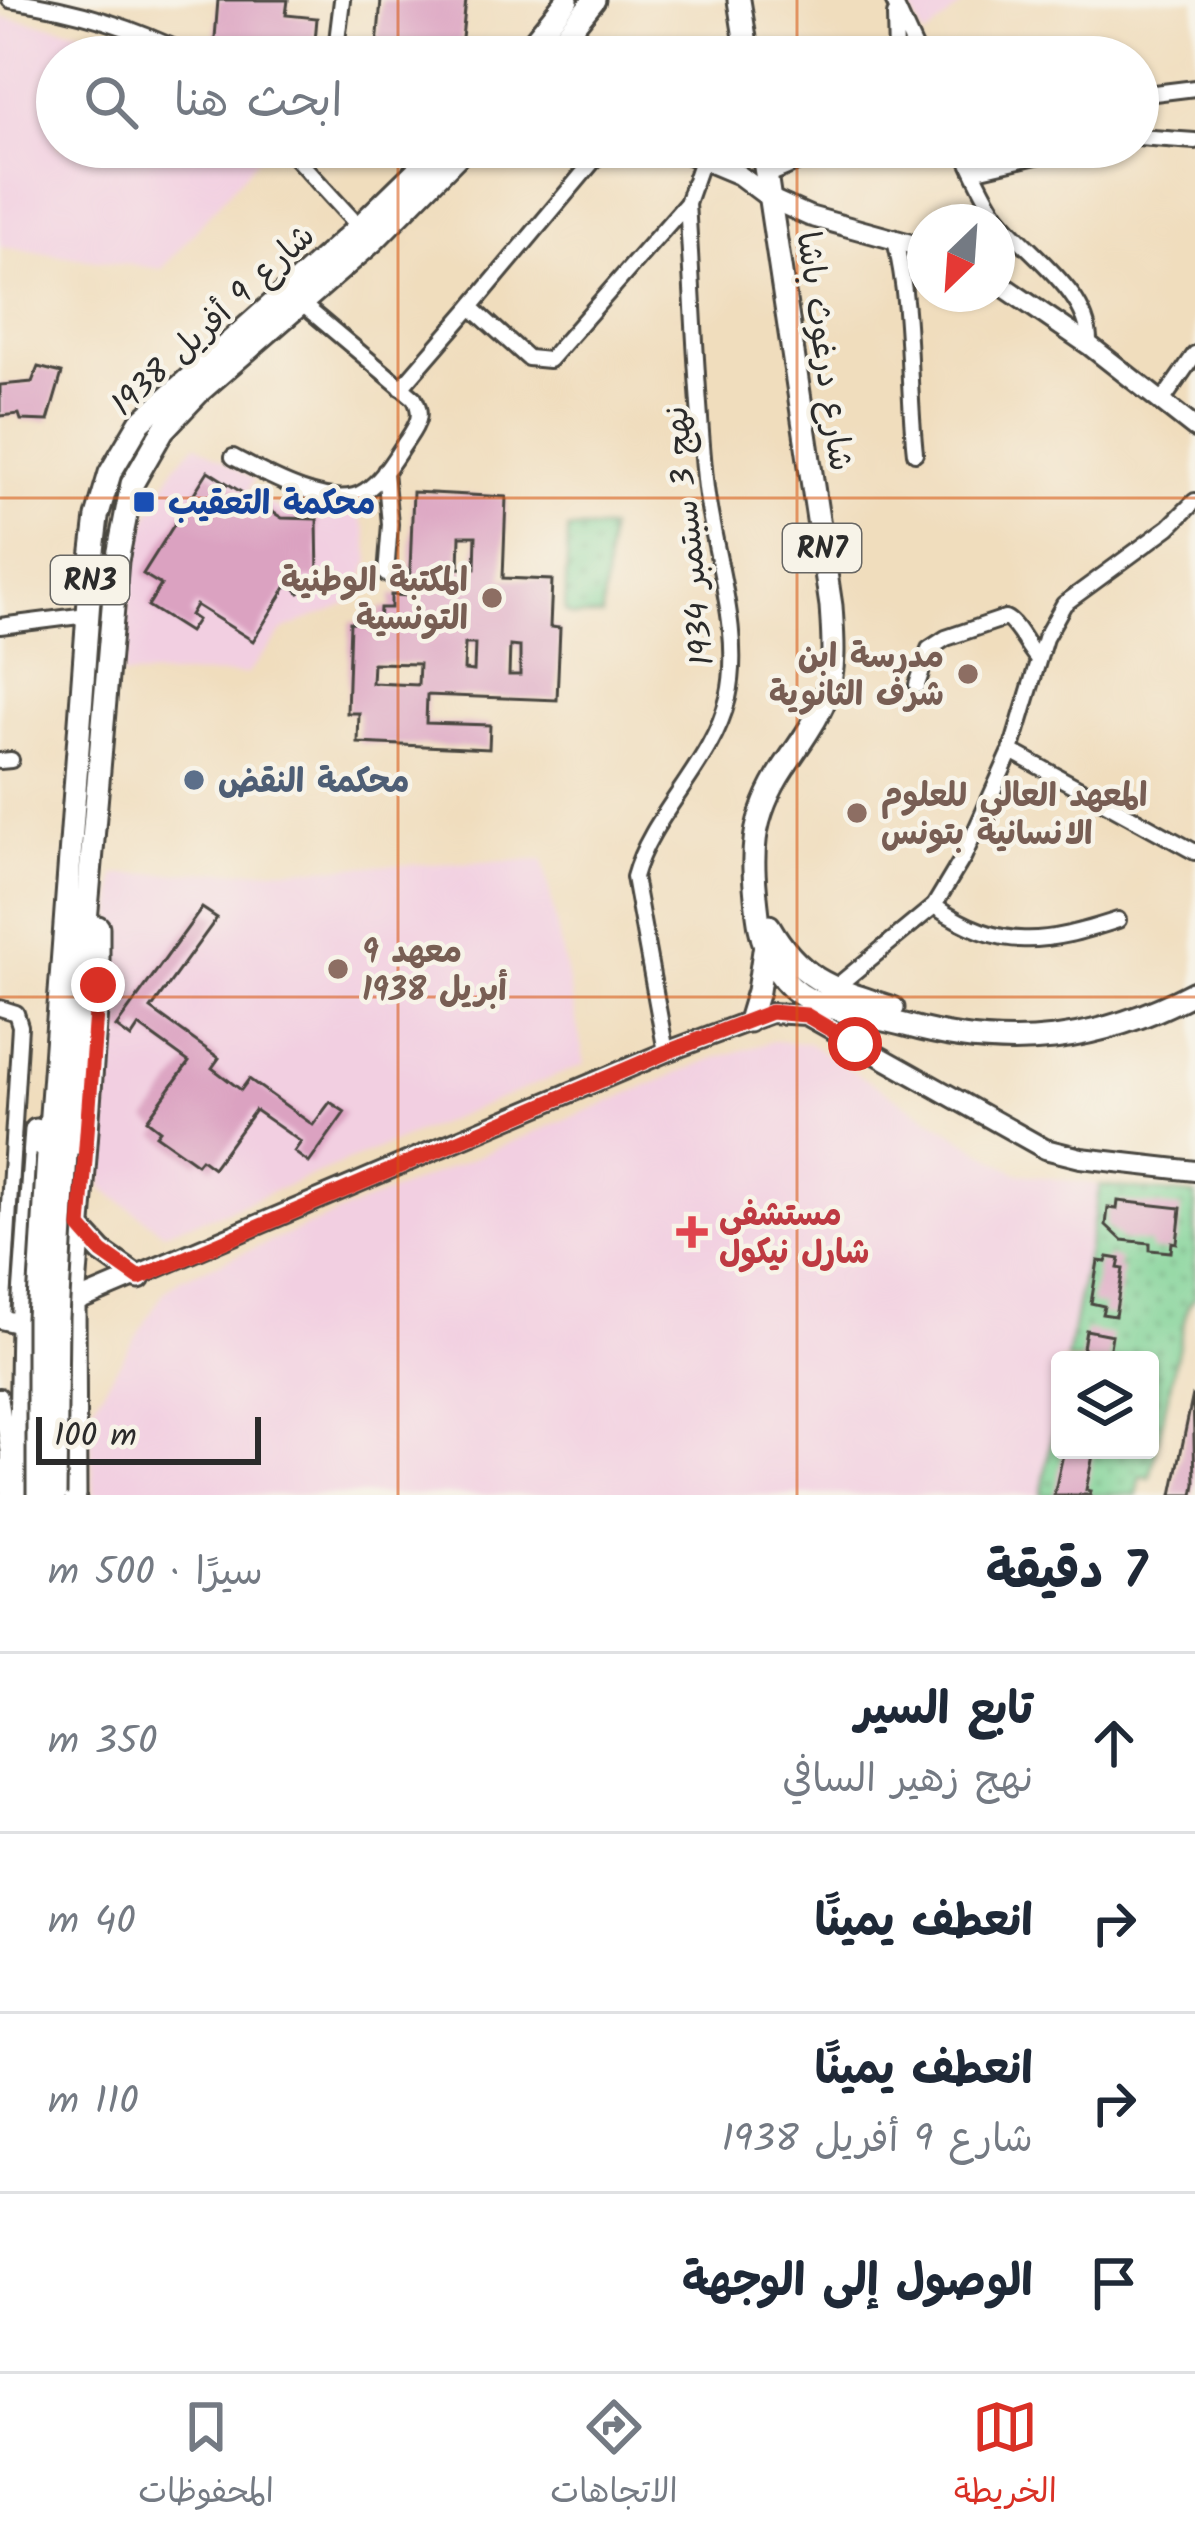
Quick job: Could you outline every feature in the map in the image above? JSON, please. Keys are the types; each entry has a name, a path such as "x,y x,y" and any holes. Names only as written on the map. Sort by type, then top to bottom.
{"main road":[{"path":"547,36 567,0"},
{"path":"555,36 594,0"},
{"path":"739,0 745,36"},
{"name":"شارع 9 أفريل 1938","path":"366,234 423,168"},
{"name":"شارع 9 أفريل 1938","path":"55,1495 57,1154 72,790 97,517 110,473 129,437 179,384 294,297 442,168"},
{"name":"شارع درغوث باشا","path":"765,168 831,606 834,654 818,715 775,782 758,823 751,865 765,943 785,980 803,996 820,1002"},
{"name":"شارع 9 أفريل 1938","path":"38,1495 38,1318 97,786 116,561 132,484 148,452 176,417 294,297"},
{"name":"شارع 9 أفريل 1938","path":"75,1495 74,1303 98,985 97,786"},
{"name":"شارع 9 أفريل 1938","path":"19,1495 8,1321 72,790"},
{"name":"شارع درغوث باشا","path":"757,904 820,1002"},
{"path":"749,1021 765,943"},
{"name":"RN7","path":"820,1002 974,1041 1005,1042 1107,1031 1195,992"},
{"path":"80,1227 102,1252 139,1278"},
{"path":"8,1321 50,1337 74,1357"}],"street":[{"path":"10,0 86,13 150,36"},
{"path":"337,36 341,0"},
{"path":"894,2 895,36"},
{"path":"894,2 909,36"},
{"path":"1159,92 1195,88"},
{"path":"1159,138 1195,141"},
{"path":"305,168 366,234"},
{"path":"401,388 587,168"},
{"path":"470,307 528,358 549,360 687,202 699,168"},
{"path":"722,168 771,200 809,216 907,243"},
{"path":"766,176 785,168"},
{"path":"972,168 996,213 1075,302 1090,329 1089,345"},
{"path":"974,171 986,168"},
{"name":"نهج 3 سبتمبر 1934","path":"667,1052 635,873 717,732 729,696 731,658 724,584 705,478 687,202"},
{"path":"896,240 906,290 915,453"},
{"path":"1015,294 1195,428"},
{"path":"233,458 271,478 332,497 352,498 386,471 420,416 419,405 401,388 294,297"},
{"path":"1163,400 1195,354"},
{"path":"386,471 390,524 386,574"},
{"path":"0,1008 13,1011 20,1021 7,1123 8,1321 139,1278 667,1052 749,1021 820,1002 934,906 980,827 1011,751 1045,638 1064,604 1169,527 1195,501"},
{"path":"0,626 87,614"},
{"path":"916,685 928,649 1005,618 1038,659"},
{"path":"1011,751 1195,852"},
{"path":"934,906 985,934 1024,941 1062,937 1118,920"},
{"path":"820,1002 1025,1141 1081,1158 1195,1171"},
{"path":"0,1396 9,1454 8,1495"}],"shaded area":[{"path":"907,0 968,0 926,36"},
{"path":"0,17 79,30 87,36 36,36 36,168 250,168 162,269 0,247"},
{"path":"196,444 254,480 248,491 281,510 341,513 353,506 366,529 370,561 354,601 285,629 247,674 122,676 130,568 149,514 175,466"},
{"name":"معهد 9 أبريل 1938","path":"543,860 585,1064 163,1232 102,1188 115,875"},
{"name":"مستشفى شارل نيكول","path":"773,1041 808,1043 1017,1173 1100,1185 1069,1351 1051,1351 1051,1442 1041,1495 94,1495 89,1412 164,1292 180,1279 712,1059"}],"green space":[{"path":"568,529 609,529 602,616 565,612"},
{"path":"1100,1185 1195,1195 1195,1297 1187,1308 1159,1437 1159,1351 1069,1351"},
{"path":"1051,1442 1051,1459 1154,1459 1150,1478 1141,1476 1137,1495 1041,1495"}],"building":[{"path":"218,0 288,0 286,15 317,18 315,36 215,36"},
{"path":"381,0 466,0 462,36 378,36"},
{"path":"38,367 62,373 48,421 21,420 19,414 0,416 0,385 32,382"},
{"path":"208,471 282,518 317,519 318,579 300,579 306,588 299,593 290,581 253,641 196,605 190,615 197,620 189,632 148,606 161,585 143,574"},
{"path":"413,492 506,497 503,578 552,580 550,627 560,628 557,700 427,695 426,723 490,725 489,749 358,743 359,713 347,713 350,622 379,624 380,608 391,608 391,595 409,596","holes":["460,536 476,536 475,569 459,568","465,644 475,644 474,671 464,670","510,646 520,647 520,675 509,675","373,663 419,664 418,685 372,683"]},
{"path":"202,908 217,918 151,1009 219,1058 212,1068 241,1090 249,1079 313,1125 330,1102 345,1112 309,1163 294,1152 301,1142 255,1110 213,1168 201,1159 197,1164 156,1135 160,1130 147,1120 189,1062 139,1026 131,1038 116,1027"},
{"path":"1118,1201 1181,1208 1177,1243 1172,1242 1171,1252 1150,1250 1150,1243 1122,1240 1106,1225 1108,1208 1117,1209"},
{"path":"1108,1257 1120,1259 1118,1268 1123,1269 1115,1316 1102,1314 1104,1306 1091,1303 1098,1261 1106,1262"},
{"path":"1086,1330 1112,1335 1109,1351 1082,1351"},
{"path":"1193,1394 1193,1495 1172,1495"},
{"path":"1062,1459 1092,1459 1086,1490 1090,1495 1054,1495"}],"place":[{"name":"محكمة التعقيب","path":"144,502"},
{"name":"المكتبة الوطنية التونسية","path":"492,598"},
{"name":"مدرسة ابن شرف الثانوية","path":"968,674"},
{"name":"محكمة النقض","path":"194,780"},
{"name":"المعهد العالي للعلوم الانسانية بتونس","path":"857,813"},
{"name":"معهد 9 أبريل 1938","path":"338,969"},
{"name":"مستشفى شارل نيكول","path":"692,1232"}],"route":[{"path":"98,985 80,1227 112,1261 139,1278 771,1012 806,1015 855,1044"}]}
